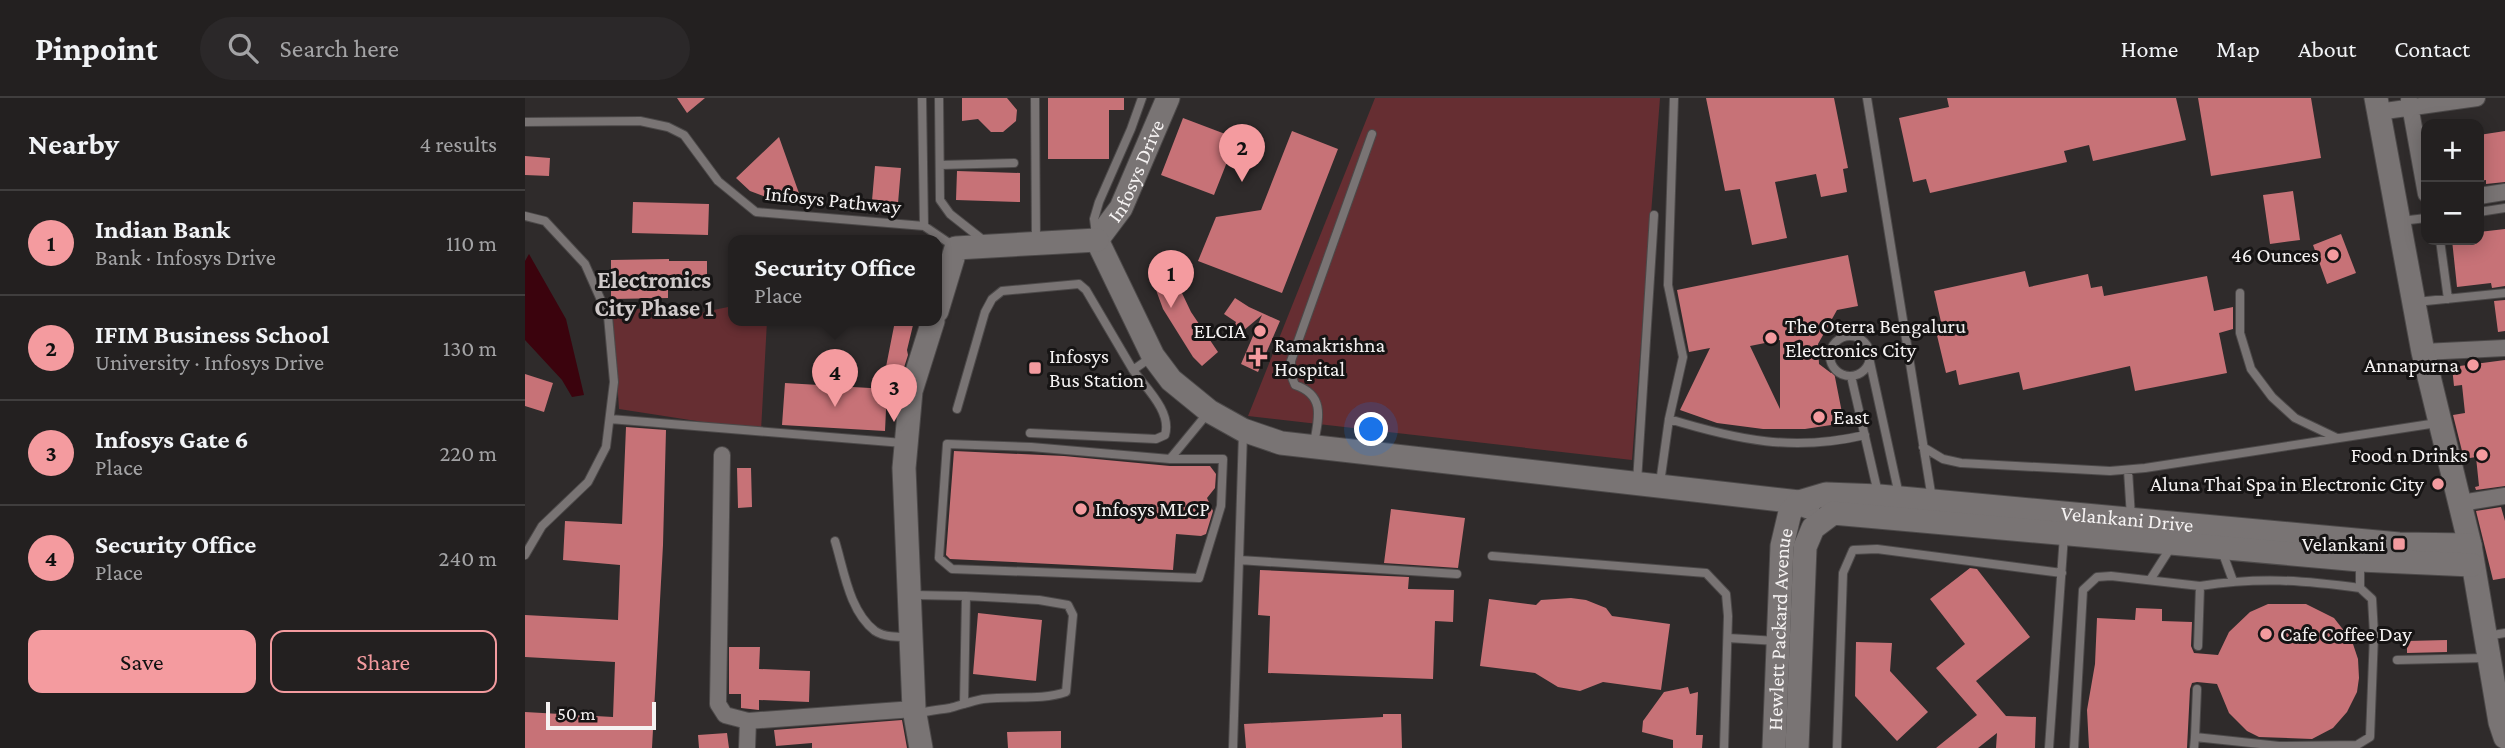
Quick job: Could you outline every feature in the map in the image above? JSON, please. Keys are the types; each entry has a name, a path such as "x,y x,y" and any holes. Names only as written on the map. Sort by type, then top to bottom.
{"street":[{"name":"Infosys Drive","path":"1097,240 1121,208 1168,98"},
{"path":"2477,98 2377,105 2423,352 2493,643 2500,722 2505,737"},
{"path":"2409,103 2424,182"},
{"path":"2484,194 2505,192"},
{"path":"942,293 957,248 1097,240 1153,356 1171,380 1209,411 1243,430 1281,443 1660,485 1795,507 1819,523"},
{"path":"921,748 915,712 904,468 911,391 931,326"},
{"path":"2423,352 2505,348"},
{"path":"722,455 718,704 725,715 748,720 915,712"},
{"name":"Velankani Drive","path":"1795,507 1826,494 1889,497 2394,544 2471,555"},
{"path":"2461,503 2505,496"},
{"name":"Hewlett Packard Avenue","path":"1774,748 1782,546 1795,507"},
{"name":"Velankani Drive","path":"1819,523 1833,513 2360,560 2471,555"},
{"name":"Hewlett Packard Avenue","path":"1797,748 1805,547 1819,523"},
{"path":"747,748 748,720"}],"lane":[{"path":"922,98 924,226"},
{"path":"939,98 942,205 992,246"},
{"path":"1035,98 1036,244"},
{"path":"1097,240 1094,219 1099,202 1142,98"},
{"path":"1660,485 1669,419 1683,357 1668,285 1674,98"},
{"path":"1867,98 1932,501"},
{"name":"Infosys Pathway","path":"525,122 640,121 668,127 684,135 718,181 756,212 924,226 938,235"},
{"path":"1314,446 1318,412 1315,396 1308,389 1296,385 1291,375 1291,361 1372,134"},
{"path":"940,165 1014,163"},
{"path":"2484,211 2505,208"},
{"path":"1637,482 1654,215"},
{"path":"525,216 545,221 585,264 608,316 614,382 606,447 588,482 542,526 525,555"},
{"path":"2398,222 2421,219"},
{"name":"Infosys Pathway","path":"942,238 957,248"},
{"path":"2441,245 2448,299"},
{"path":"957,409 985,312 992,299 1002,291 1079,284 1086,290 1133,370 1166,417 1165,435 1156,439 1030,433"},
{"path":"2240,293 2240,333 2251,369 2272,397 2295,418 2337,438"},
{"path":"2413,303 2505,293"},
{"path":"1870,362 1860,374 1851,376 1836,370 1829,354 1835,341 1849,335 1863,340 1871,354 1889,497"},
{"path":"1133,370 1153,356"},
{"path":"1851,376 1865,435 1889,497"},
{"path":"1170,459 1209,411"},
{"path":"610,419 906,444"},
{"path":"1669,419 1718,434 1778,443 1832,442 1865,435"},
{"path":"1923,447 1943,458 1961,463 2110,471 2440,422"},
{"path":"1233,748 1243,430"},
{"path":"947,444 1031,447 1170,459 1223,459 1221,506 1199,578 952,569 939,558 947,444"},
{"path":"2128,470 2131,520"},
{"path":"2049,748 2064,533"},
{"path":"835,541 855,606 860,613 876,632 911,637"},
{"path":"2150,580 2173,543"},
{"path":"2221,547 2233,581"},
{"path":"1837,748 1843,573 1853,550 1877,550 2062,573"},
{"path":"1492,556 1706,573 1725,594 1728,638 1724,748"},
{"path":"1238,560 1457,574"},
{"path":"2360,560 2360,588"},
{"path":"2074,748 2083,590 2097,577 2111,576 2200,586 2277,579 2360,588 2372,599 2374,634 2370,737 2357,745 2279,746 2195,737"},
{"path":"2198,646 2200,586"},
{"path":"909,595 1039,600 1068,605 1073,615 1066,692 1054,696 983,699 915,712"},
{"path":"964,704 966,596"},
{"path":"1728,638 1778,641"},
{"path":"2397,660 2493,643"},
{"path":"2195,748 2197,689"}],"shaded area":[{"path":"1375,98 1660,98 1632,460 1248,416"},
{"path":"529,254 566,319 584,395 572,397 562,380 525,340 525,261"},
{"path":"606,300 674,318 728,307 728,326 767,326 761,431 619,409 613,318"}],"building":[{"path":"677,98 705,98 687,113"},
{"path":"962,98 1007,98 1017,110 1016,121 1003,132 991,132 978,119 962,121"},
{"path":"1048,98 1124,98 1124,110 1109,110 1109,159 1048,159"},
{"path":"1706,98 1834,98 1848,168 1843,169 1847,192 1821,197 1816,174 1775,182 1787,238 1752,245 1740,189 1725,191"},
{"path":"1947,98 2176,98 2186,140 2093,161 2089,145 2064,151 2067,162 1930,193 1926,179 1913,182 1899,118 1949,107"},
{"path":"2198,98 2311,98 2321,158 2211,176"},
{"path":"1183,118 1249,143 1239,167 1227,162 1214,195 1161,175"},
{"path":"1292,131 1338,149 1282,293 1198,261 1216,217 1261,210"},
{"path":"2505,131 2505,182 2486,184 2484,180 2484,134"},
{"path":"779,137 800,196 789,199 769,198 750,191 736,178"},
{"path":"525,156 550,158 549,176 525,175"},
{"path":"875,166 901,168 897,215 871,212"},
{"path":"957,171 1020,173 1020,202 956,200"},
{"path":"2293,191 2300,240 2270,244 2263,195"},
{"path":"633,202 709,204 708,235 632,233"},
{"path":"2505,229 2505,286 2492,288 2491,283 2457,287 2453,245 2484,245 2484,231"},
{"path":"2341,234 2356,273 2327,284 2313,245"},
{"path":"1848,255 1858,306 1837,310 1818,344 1819,364 1831,373 1834,372 1844,423 1805,429 1763,429 1717,423 1680,410 1710,348 1689,352 1677,290","holes":["1780,340 1780,409 1750,346"]},
{"path":"611,260 707,261 707,289 668,290 668,298 611,299"},
{"path":"2025,271 2029,287 2088,274 2091,288 2102,286 2104,296 2207,276 2214,311 2233,307 2233,329 2219,333 2227,373 2135,391 2130,366 2023,390 2019,372 1959,385 1956,370 1946,373 1934,323 1941,322 1934,291"},
{"path":"1172,272 1191,312 1218,352 1202,366 1193,357 1163,309 1152,279"},
{"name":"ELCIA","path":"1235,298 1280,321 1258,372 1241,364 1262,315 1243,331 1234,327 1236,322 1224,314"},
{"path":"2505,300 2505,331 2498,332 2494,301"},
{"path":"894,326 913,326 900,380 884,377"},
{"path":"2505,360 2505,486 2476,490 2475,487 2479,486 2476,457 2464,459 2453,415 2465,413 2462,385 2454,386 2452,367"},
{"path":"525,374 553,383 544,412 525,406"},
{"path":"785,383 887,389 885,431 782,425"},
{"path":"626,427 666,430 652,748 525,748 525,712 613,717 615,662 525,657 525,615 618,620 620,565 563,560 565,521 622,524"},
{"name":"Infosys MLCP","path":"954,451 1064,456 1170,466 1210,466 1216,474 1215,488 1207,498 1213,511 1206,534 1176,534 1173,570 950,559 946,555"},
{"path":"737,468 751,468 752,507 738,508"},
{"path":"2501,507 2505,521 2505,578 2493,580 2476,511"},
{"path":"1391,509 1465,518 1458,568 1384,563"},
{"path":"1970,568 1977,569 2030,637 1976,681 2006,716 2036,717 2035,748 1996,748 1997,733 1978,748 1936,748 1977,715 1936,668 1965,644 1930,599"},
{"path":"1260,570 1409,577 1408,589 1454,590 1453,622 1435,621 1433,679 1268,673 1270,616 1258,615"},
{"path":"1489,599 1536,605 1541,600 1586,600 1606,608 1612,616 1670,624 1661,690 1603,682 1580,691 1558,687 1535,673 1480,666"},
{"path":"2268,604 2306,604 2334,618 2352,641 2358,659 2357,692 2347,712 2333,728 2312,739 2259,737 2247,731 2229,713 2217,684 2197,682 2192,683 2190,689 2187,748 2089,748 2087,710 2095,664 2097,618 2135,620 2136,608 2162,609 2162,621 2192,622 2191,646 2194,653 2218,655 2229,632 2250,612"},
{"path":"978,613 1042,620 1036,681 973,674"},
{"path":"2447,640 2447,652 2407,653 2407,641"},
{"path":"1856,642 1892,643 1890,671 1928,712 1897,741 1855,696"},
{"path":"729,647 760,647 759,669 810,671 809,702 759,700 759,710 741,708 741,694 729,694"},
{"path":"1688,687 1690,694 1698,692 1696,735 1703,735 1702,748 1673,748 1673,740 1642,732 1643,721 1664,692"},
{"path":"1383,714 1401,714 1402,748 1246,748 1244,724 1383,717"},
{"path":"902,720 907,748 812,748 812,743 776,746 774,730"},
{"path":"1061,731 1061,748 1008,748 1007,732"},
{"path":"727,733 729,748 699,748 698,735"}],"place":[{"name":"IFIM Business School","path":"1242,182"},
{"name":"46 Ounces","path":"2333,255"},
{"name":"Indian Bank","path":"1171,308"},
{"name":"ELCIA","path":"1260,331"},
{"name":"The Oterra Bengaluru Electronics City","path":"1771,338"},
{"name":"Ramakrishna Hospital","path":"1258,357"},
{"name":"Annapurna","path":"2473,365"},
{"name":"Infosys Bus Station","path":"1035,368"},
{"name":"Security Office","path":"835,407"},
{"name":"East","path":"1819,417"},
{"name":"Infosys Gate 6","path":"894,422"},
{"name":"Food n Drinks","path":"2482,455"},
{"name":"Aluna Thai Spa in Electronic City","path":"2438,484"},
{"name":"Infosys MLCP","path":"1081,509"},
{"name":"Velankani","path":"2399,544"},
{"name":"Cafe Coffee Day","path":"2266,634"}],"district":[{"name":"Electronics City Phase 1","path":"654,294"}]}
